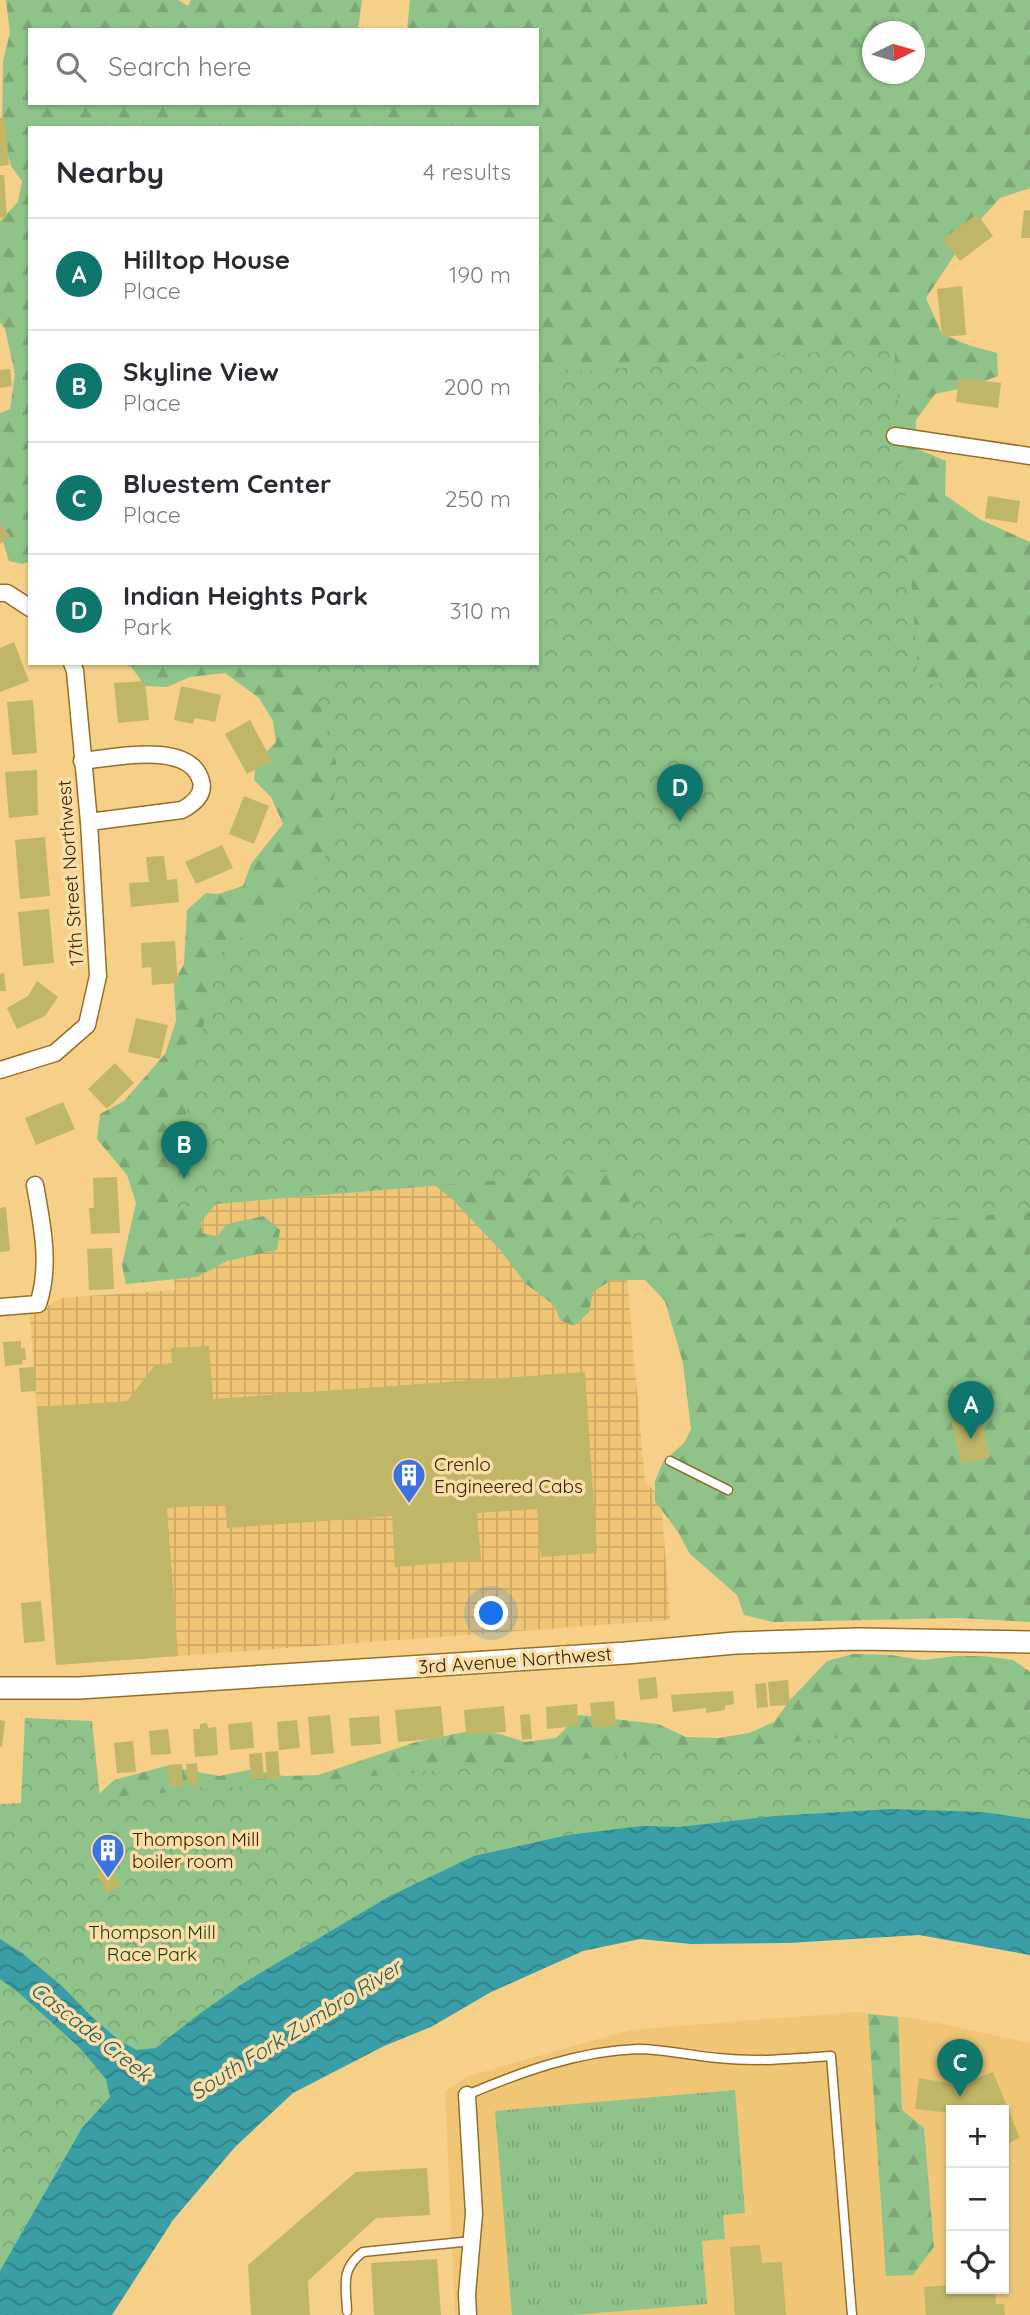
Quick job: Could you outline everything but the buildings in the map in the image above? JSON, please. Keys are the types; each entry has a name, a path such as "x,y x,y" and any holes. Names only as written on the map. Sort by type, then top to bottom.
{"main road":[{"name":"3rd Avenue Northwest","path":"0,1688 93,1687 626,1653 735,1643 885,1638 1030,1642"}],"street":[{"path":"895,436 1030,456"},
{"path":"4,593 28,607"},
{"name":"17th Street Northwest","path":"2,1070 55,1053 87,1025 98,976 89,822 73,665"},
{"path":"82,761 167,754 189,763 201,777 203,786 192,805 183,810 89,822"},
{"path":"0,1307 38,1304 44,1286 43,1234 35,1185"},
{"path":"467,2095 474,2214 467,2294 468,2315"}],"lane":[{"path":"670,1461 728,1490"},
{"path":"467,2095 513,2075 552,2064 593,2054 639,2049 763,2062 831,2056 852,2315"},
{"path":"347,2311 345,2273 351,2260 363,2252 472,2241"}],"shaded area":[{"path":"626,1170 626,1267 645,1482 661,1498 670,1620 56,1665 30,1317 61,1298 175,1290 168,1208"},
{"path":"855,2012 920,2019 1030,2043 1030,2315 455,2315 445,2091 469,2076 630,2030"}],"green space":[{"path":"6,0 178,0 188,6 191,0 362,0 358,28 28,28 28,105 539,105 539,28 407,28 410,0 1030,0 1030,188 1000,198 971,230 926,298 942,334 997,353 998,376 968,387 935,394 916,420 915,448 946,461 945,495 981,520 1030,542 1030,1622 958,1618 773,1622 744,1615 737,1595 690,1554 678,1532 655,1501 655,1481 663,1462 684,1443 691,1429 683,1363 665,1301 645,1280 611,1280 593,1292 589,1312 574,1326 560,1320 554,1305 526,1284 501,1251 452,1199 428,1180 231,1186 201,1222 202,1233 217,1236 227,1224 264,1216 280,1230 277,1250 227,1261 197,1277 126,1284 122,1265 136,1203 127,1175 97,1139 100,1114 124,1101 165,1054 176,1021 174,982 184,964 187,910 206,893 218,894 243,886 251,864 283,824 271,797 254,780 256,763 276,742 273,721 259,698 225,673 190,677 167,687 145,686 127,665 539,665 539,126 28,126 28,562 23,564 9,561 0,532 0,413 10,409 15,374 5,329 0,322 0,221 18,202 22,181 11,166 2,133 3,61 10,33"},
{"path":"894,346 919,685 1030,676 1030,1212 633,1242 626,1170 168,1208 217,956 323,874 338,769 316,692 298,665 539,665 539,375"},
{"path":"853,1654 890,1655 923,1660 983,1656 1013,1660 1030,1672 1030,1799 85,1807 114,1780 166,1766 219,1776 249,1770 284,1776 318,1775 416,1742 469,1731 500,1734 525,1742 556,1738 579,1715 658,1724 686,1737 719,1738 749,1733 774,1722 790,1700 827,1661"},
{"name":"Thompson Mill Race Park","path":"25,1718 92,1721 100,1798 938,1730 1030,1736 1030,1882 427,1951 0,2315 0,1804 21,1803"},
{"path":"868,2014 898,2017 902,2110 924,2128 934,2247 913,2275 886,2276"},
{"path":"735,2090 745,2213 723,2215 725,2239 702,2241 707,2304 573,2315 512,2315 495,2111"}],"water":[{"path":"891,1809 982,1812 1030,1819 1030,1955 919,1935 789,1943 691,1944 640,1939 583,1951 491,1992 431,2027 384,2046 293,2093 235,2147 173,2220 112,2315 0,2315 0,2271 82,2128 110,2097 106,2079 79,2047 0,1979 0,1939 22,1953 63,1987 120,2041 137,2050 156,2048 242,1984 388,1897 474,1856 568,1835 642,1826 679,1827 775,1816"}],"place":[{"name":"Indian Heights Park","path":"680,822"},
{"name":"Skyline View","path":"184,1179"},
{"name":"Hilltop House","path":"971,1439"},
{"name":"Crenlo Engineered Cabs","path":"409,1505"},
{"name":"Thompson Mill boiler room","path":"108,1880"},
{"name":"Bluestem Center","path":"960,2097"}],"water label":[{"name":"South Fork Zumbro River","path":"296,2030"},
{"name":"Cascade Creek","path":"91,2032"}]}
